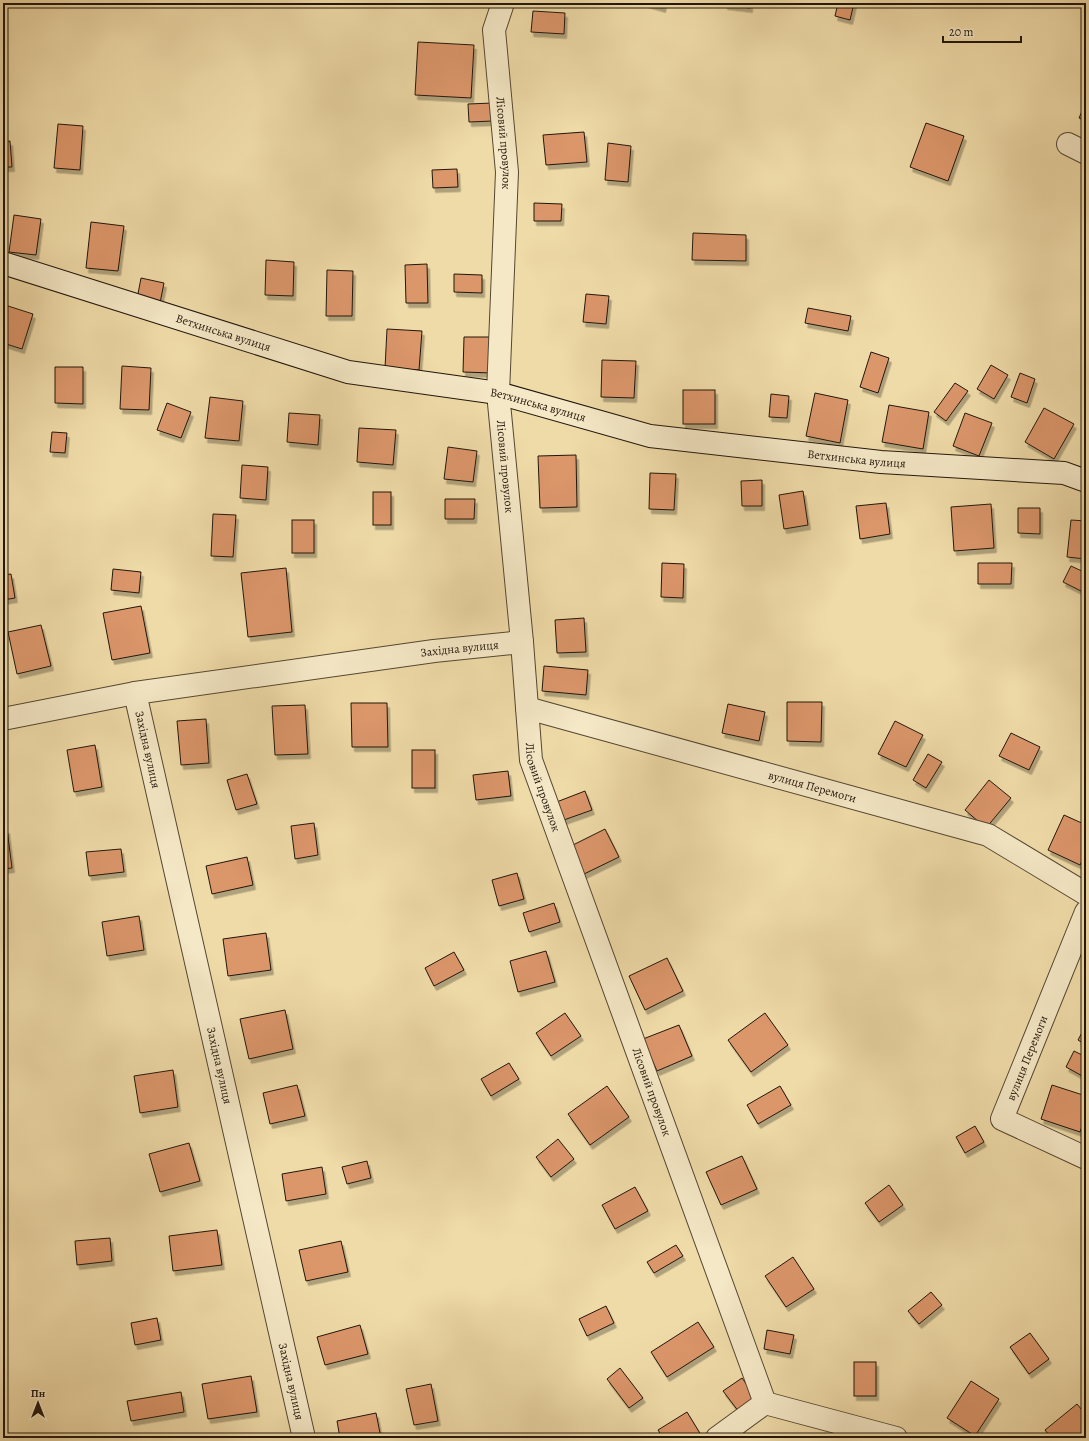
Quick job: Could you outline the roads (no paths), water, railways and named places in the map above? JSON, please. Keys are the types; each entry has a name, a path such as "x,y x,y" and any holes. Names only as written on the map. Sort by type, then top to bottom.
{"street":[{"name":"Лісовий провулок","path":"503,3 494,30 507,172 498,393 522,642 531,760 766,1403"},
{"name":"Ветхинська вулиця","path":"3,263 348,372 498,393 650,436 881,462 1064,473 1086,481"},
{"name":"Західна вулиця","path":"3,719 134,693 434,651 522,642"},
{"name":"Західна вулиця","path":"134,693 304,1438"},
{"name":"вулиця Перемоги","path":"527,708 988,835 1086,894"},
{"name":"вулиця Перемоги","path":"1086,912 1002,1119 1086,1158"},
{"path":"718,1438 766,1403 896,1438"}]}
